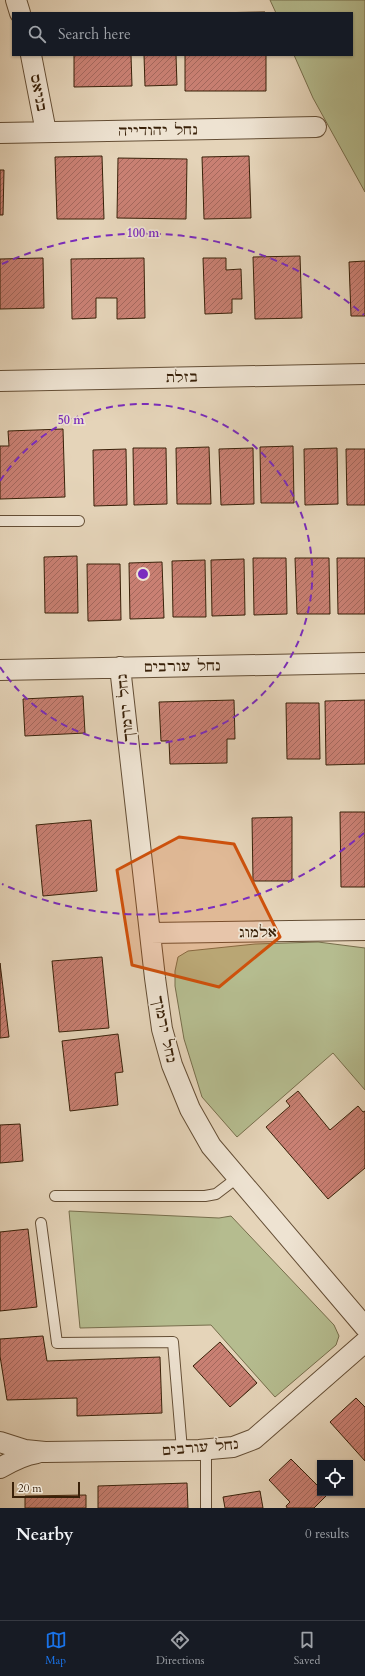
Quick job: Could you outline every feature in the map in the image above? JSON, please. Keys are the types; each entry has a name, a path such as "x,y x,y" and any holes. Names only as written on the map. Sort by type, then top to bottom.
{"street":[{"path":"16,0 20,12"},
{"name":"בניאס","path":"31,56 46,132"},
{"name":"נחל יהודייה","path":"0,133 316,127"},
{"name":"בזלת","path":"0,381 365,374"},
{"name":"נחל עורבים","path":"0,670 365,663"},
{"name":"נחל ירמוך","path":"120,667 162,1029 172,1065 190,1109 211,1146 365,1327"},
{"name":"אלמוג","path":"150,934 365,930"},
{"name":"נחל עורבים","path":"0,1442 25,1450 45,1452 182,1450 233,1447 254,1440 365,1342"},
{"name":"נחל עורבים","path":"0,1468 12,1461 28,1455 45,1452"}],"lane":[{"path":"0,521 79,521"},
{"path":"56,1196 206,1196 216,1194 237,1178"},
{"path":"41,1223 57,1343 173,1342 182,1450"},
{"path":"206,1449 206,1508"}],"highlighted area":[{"path":"179,837 234,844 280,937 219,987 132,965 117,870"}],"green space":[{"path":"270,0 365,0 365,192 313,98 294,56 353,56 353,12 276,12"},
{"path":"318,942 365,948 365,1090 333,1053 237,1137 202,1097 184,1039 175,986 175,971 178,957 188,951 255,944"},
{"path":"69,1211 219,1218 231,1216 334,1325 339,1336 336,1345 275,1397 211,1325 80,1328"}],"building":[{"path":"74,56 131,56 132,86 74,87"},
{"path":"144,56 176,56 177,85 145,86"},
{"path":"185,56 266,56 266,91 185,91"},
{"path":"102,156 104,219 57,219 55,157"},
{"path":"249,156 251,218 204,219 202,157"},
{"path":"118,158 187,159 186,219 117,218"},
{"path":"0,170 4,170 3,215 0,215"},
{"path":"300,256 302,318 255,319 253,257"},
{"path":"43,258 44,308 0,309 0,259"},
{"path":"144,258 145,318 117,319 117,298 96,298 96,318 72,319 71,259"},
{"path":"203,258 226,258 226,270 241,269 242,299 232,299 232,313 205,314"},
{"path":"365,261 365,316 351,316 349,262"},
{"path":"63,429 65,497 0,499 0,446 9,446 8,431"},
{"path":"293,446 294,503 261,503 260,447"},
{"path":"209,447 211,504 177,504 176,448"},
{"path":"133,448 166,448 167,504 134,505"},
{"path":"253,448 254,504 221,505 219,449"},
{"path":"337,448 338,504 305,505 304,449"},
{"path":"126,449 127,505 94,506 93,450"},
{"path":"346,449 365,449 365,505 347,505"},
{"path":"77,556 78,613 45,613 44,557"},
{"path":"253,558 286,558 287,614 254,615"},
{"path":"295,558 329,558 330,614 297,614"},
{"path":"337,558 365,558 365,614 338,614"},
{"path":"244,559 245,615 212,616 211,560"},
{"path":"205,560 206,617 173,617 172,561"},
{"path":"162,562 164,618 130,619 129,563"},
{"path":"87,564 120,564 121,620 88,621"},
{"path":"83,696 85,733 25,736 23,699"},
{"path":"234,700 235,739 227,739 227,763 170,764 169,741 161,741 159,702"},
{"path":"365,700 365,764 326,765 325,701"},
{"path":"286,703 319,703 320,759 287,759"},
{"path":"340,812 365,812 365,887 341,887"},
{"path":"292,817 292,881 253,881 252,818"},
{"path":"91,820 97,891 43,896 36,825"},
{"path":"102,957 109,1028 59,1032 52,961"},
{"path":"0,963 9,1037 0,1038"},
{"path":"118,1034 123,1072 115,1073 118,1105 70,1111 62,1041"},
{"path":"298,1091 330,1130 358,1106 363,1112 365,1111 365,1168 328,1199 266,1127 290,1106 286,1101"},
{"path":"20,1124 23,1161 0,1163 0,1125"},
{"path":"28,1229 37,1307 0,1311 0,1232"},
{"path":"43,1336 47,1361 160,1357 162,1413 77,1416 77,1398 7,1400 0,1356 0,1339"},
{"path":"220,1342 257,1383 230,1407 193,1366"},
{"path":"356,1398 365,1407 365,1461 330,1422"},
{"path":"291,1459 317,1485 317,1496 326,1496 314,1508 287,1508 286,1506 290,1502 269,1480"},
{"path":"187,1483 188,1508 98,1508 98,1486"},
{"path":"260,1491 263,1508 225,1508 223,1497"},
{"path":"86,1495 86,1508 25,1508 25,1496"}]}
